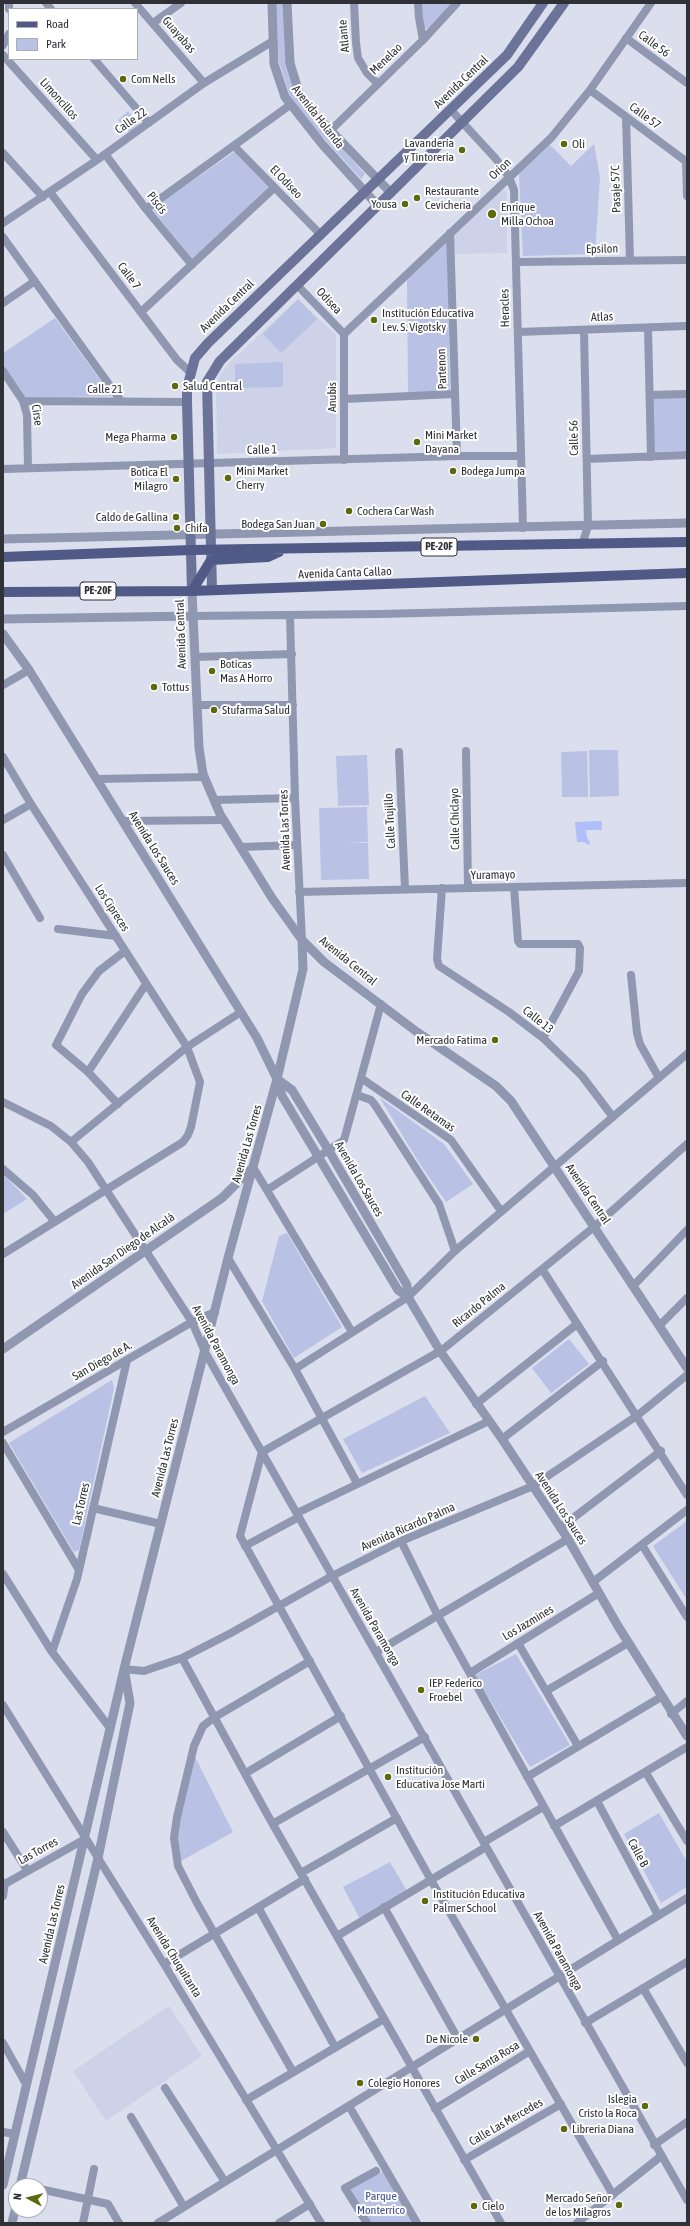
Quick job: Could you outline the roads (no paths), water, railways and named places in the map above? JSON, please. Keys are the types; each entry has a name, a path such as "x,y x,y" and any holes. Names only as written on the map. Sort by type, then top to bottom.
{"main road":[{"name":"Avenida Central","path":"192,591 187,402 190,372 195,358 208,343 507,55 543,3"},
{"path":"212,590 208,463 208,382 220,361 463,123 518,67 564,3"},
{"name":"Avenida Canta Callao","path":"3,557 191,550 211,555 284,550 687,542"},
{"path":"192,591 211,555"},
{"name":"Avenida Canta Callao","path":"3,592 192,591 687,573"}],"street":[{"name":"Guayabas","path":"134,3 204,83"},
{"path":"153,23 181,3"},
{"name":"Avenida Holanda","path":"272,3 274,64 277,77 285,97 290,106 364,193 378,206"},
{"name":"Avenida Holanda","path":"287,3 290,63 294,79 304,102 391,193"},
{"name":"Atlante","path":"354,3 358,58 367,73 378,84"},
{"path":"418,3 423,40"},
{"name":"Menelao","path":"330,130 423,40 457,3"},
{"name":"Orion","path":"344,334 551,138 590,90 650,3"},
{"path":"3,45 8,36"},
{"name":"Calle 56","path":"626,38 687,82"},
{"name":"Calle 22","path":"3,223 97,160 204,83 273,41"},
{"name":"Limoncillos","path":"8,60 97,160"},
{"path":"95,60 149,123"},
{"name":"Calle 57","path":"590,90 687,162"},
{"path":"146,209 290,106"},
{"name":"Heracles","path":"451,110 496,159 509,177 514,190 523,528"},
{"name":"Pasaje 57C","path":"626,117 630,260"},
{"name":"El Odiseo","path":"234,146 321,234"},
{"path":"3,152 43,197"},
{"name":"Piscis","path":"105,154 146,209 192,265"},
{"path":"687,162 687,196"},
{"path":"141,312 274,188"},
{"name":"Calle 7","path":"50,192 177,360 190,372"},
{"name":"Partenon","path":"450,233 456,456"},
{"path":"3,237 121,401"},
{"name":"Epsilon","path":"516,262 687,260"},
{"path":"3,303 35,281"},
{"name":"Odisea","path":"298,285 344,334"},
{"name":"Atlas","path":"518,332 687,326"},
{"path":"648,328 651,457"},
{"name":"Calle 56","path":"582,545 588,526 584,330"},
{"name":"Anubis","path":"344,334 344,460"},
{"name":"Cirse","path":"3,371 23,401 27,415 28,468"},
{"path":"344,399 455,394"},
{"path":"650,395 687,394"},
{"name":"Calle 21","path":"23,401 187,402"},
{"path":"587,459 687,455"},
{"name":"Calle 1","path":"3,469 456,456 521,456"},
{"path":"3,539 210,536 687,523"},
{"name":"Avenida Central","path":"192,591 199,748 204,777 224,820 272,898 302,940 324,962 496,1086 511,1101 634,1285 687,1368"},
{"path":"3,619 290,615 687,606"},
{"name":"Avenida Las Torres","path":"3,2185 124,1669 228,1258 277,1079 303,969 295,798 290,615"},
{"name":"Avenida Los Sauces","path":"3,634 29,670 124,821 257,1038 277,1079 282,1096 320,1157 398,1290 408,1297"},
{"path":"195,657 292,654"},
{"path":"3,686 29,670"},
{"path":"197,705 293,704"},
{"name":"Calle Chiclayo","path":"466,751 468,888"},
{"name":"Calle Trujillo","path":"399,752 405,889"},
{"name":"Los Cipreces","path":"3,757 31,804 187,1047 197,1073 199,1090 188,1135 183,1142 3,1254"},
{"path":"97,779 204,777"},
{"path":"214,800 295,798"},
{"path":"3,820 31,804"},
{"path":"124,821 224,820"},
{"path":"241,847 297,845"},
{"path":"3,855 40,918"},
{"name":"Yuramayo","path":"299,892 687,883"},
{"path":"514,887 518,941 520,944 578,944 580,948 579,971 543,1038"},
{"name":"Calle 13","path":"442,888 437,963 442,969 509,1012 543,1038 582,1076 613,1117"},
{"path":"58,929 116,936"},
{"path":"118,1104 88,1072 58,1049 56,1045 57,1040 82,994 98,971 125,951"},
{"path":"631,975 637,1033 640,1044 659,1078"},
{"path":"88,1072 146,984"},
{"path":"267,1190 344,1140 381,1004"},
{"path":"71,1142 187,1047 241,1012"},
{"path":"295,1369 408,1297 455,1251 687,1054"},
{"name":"Calle Retamas","path":"361,1078 451,1140 501,1211"},
{"name":"Avenida Los Sauces","path":"277,1079 292,1090 406,1285 408,1297 440,1351 568,1539 628,1643 671,1714 687,1736"},
{"path":"357,1095 371,1100 375,1105 439,1204 455,1251"},
{"name":"Avenida Paramonga","path":"3,1102 51,1126 71,1142 88,1162 107,1190 192,1322 205,1352 425,1738 660,2157 687,2200"},
{"name":"Ricardo Palma","path":"262,1452 440,1351 594,1227 687,1144"},
{"path":"253,1167 352,1332"},
{"name":"Avenida San Diego de Alcalá","path":"3,1349 222,1198 253,1167"},
{"path":"3,1169 33,1195 55,1222"},
{"path":"634,1285 687,1230"},
{"path":"228,1258 295,1369 357,1483"},
{"path":"542,1269 638,1415 687,1495"},
{"path":"660,1325 687,1298"},
{"name":"San Diego de A.","path":"3,1432 192,1322 215,1312"},
{"path":"476,1404 577,1324"},
{"name":"Las Torres","path":"52,1652 78,1570 126,1360"},
{"path":"502,1440 603,1361"},
{"name":"Avenida Ricardo Palma","path":"124,1669 144,1671 182,1658 232,1633 332,1576 401,1541 533,1486 638,1415 687,1375"},
{"path":"245,1546 357,1483 489,1421"},
{"path":"3,1443 78,1570"},
{"path":"560,1528 661,1451"},
{"path":"262,1452 240,1536 431,1880 613,2194"},
{"path":"93,1508 161,1524"},
{"path":"593,1582 687,1510"},
{"path":"376,1652 568,1539"},
{"path":"401,1541 438,1616 618,1940"},
{"path":"642,1545 687,1617"},
{"path":"3,1574 52,1652 110,1728"},
{"name":"Los Jazmines","path":"470,1673 600,1593"},
{"path":"518,1643 578,1746"},
{"path":"546,1692 628,1643"},
{"path":"182,1658 336,1936 501,2223"},
{"path":"293,2072 214,1934 178,1866 174,1838 177,1817 194,1746 203,1726 215,1717 310,1661"},
{"name":"Avenida Las Torres","path":"25,2178 98,1858 130,1703 124,1669"},
{"path":"527,1777 661,1696"},
{"path":"671,1714 687,1701"},
{"name":"Avenida Chuquitanta","path":"3,1705 164,1964 321,2223"},
{"path":"246,1773 341,1716"},
{"path":"274,1823 425,1738"},
{"path":"554,1826 646,1773 687,1747"},
{"path":"646,1773 687,1841"},
{"name":"Calle B","path":"597,1801 658,1915"},
{"path":"336,1936 431,1880 543,1806"},
{"path":"164,1964 258,1907 303,1876 397,1818"},
{"path":"3,1832 27,1870"},
{"name":"Las Torres","path":"4,1884 85,1839"},
{"path":"3,1896 4,1884"},
{"path":"158,2223 687,1898"},
{"path":"258,1907 336,2047"},
{"path":"384,1907 458,2039"},
{"path":"585,2023 687,1962"},
{"path":"643,1988 687,2063"},
{"path":"246,2100 384,2019"},
{"path":"3,2043 26,2084"},
{"name":"Calle Santa Rosa","path":"435,2109 530,2051"},
{"path":"165,2088 225,2182"},
{"name":"Calle Las Mercedes","path":"464,2160 561,2104"},
{"path":"349,2106 417,2223"},
{"path":"131,2117 184,2207"},
{"path":"654,2145 687,2122"},
{"path":"3,2132 15,2134"},
{"path":"577,2223 660,2157"},
{"path":"83,2223 94,2169"},
{"path":"366,2223 346,2188 376,2171"},
{"path":"48,2191 108,2204 119,2223"},
{"path":"279,2223 310,2204"}],"water":[{"path":"602,821 602,830 586,830 587,838 590,842 589,845 584,842 577,842 575,822"}],"place":[{"name":"Com Nells","path":"123,79"},
{"name":"Oli","path":"564,144"},
{"name":"Lavandería y Tintorería","path":"462,150"},
{"name":"Restaurante Cevicheria","path":"417,198"},
{"name":"Yousa","path":"405,204"},
{"name":"Enrique Milla Ochoa","path":"492,214"},
{"name":"Institución Educativa Lev. S. Vigotsky","path":"374,320"},
{"name":"Salud Central","path":"175,386"},
{"name":"Mega Pharma","path":"174,437"},
{"name":"Mini Market Dayana","path":"417,442"},
{"name":"Bodega Jumpa","path":"453,471"},
{"name":"Mini Market Cherry","path":"228,478"},
{"name":"Botica El Milagro","path":"176,479"},
{"name":"Cochera Car Wash","path":"349,511"},
{"name":"Caldo de Gallina","path":"176,517"},
{"name":"Bodega San Juan","path":"323,524"},
{"name":"Chifa","path":"177,528"},
{"name":"Boticas Mas A Horro","path":"212,671"},
{"name":"Tottus","path":"154,687"},
{"name":"Stufarma Salud","path":"214,710"},
{"name":"Mercado Fatima","path":"495,1040"},
{"name":"IEP Federico Froebel","path":"421,1690"},
{"name":"Institución Educativa Jose Marti","path":"388,1777"},
{"name":"Institución Educativa Palmer School","path":"425,1901"},
{"name":"De Nicole","path":"476,2039"},
{"name":"Colegio Honores","path":"360,2083"},
{"name":"Islegia Cristo la Roca","path":"645,2106"},
{"name":"Libreria Diana","path":"564,2129"},
{"name":"Mercado Señor de los Milagros","path":"619,2205"},
{"name":"Cielo","path":"474,2206"}],"park label":[{"name":"Parque Monterrico","path":"381,2203"}]}
